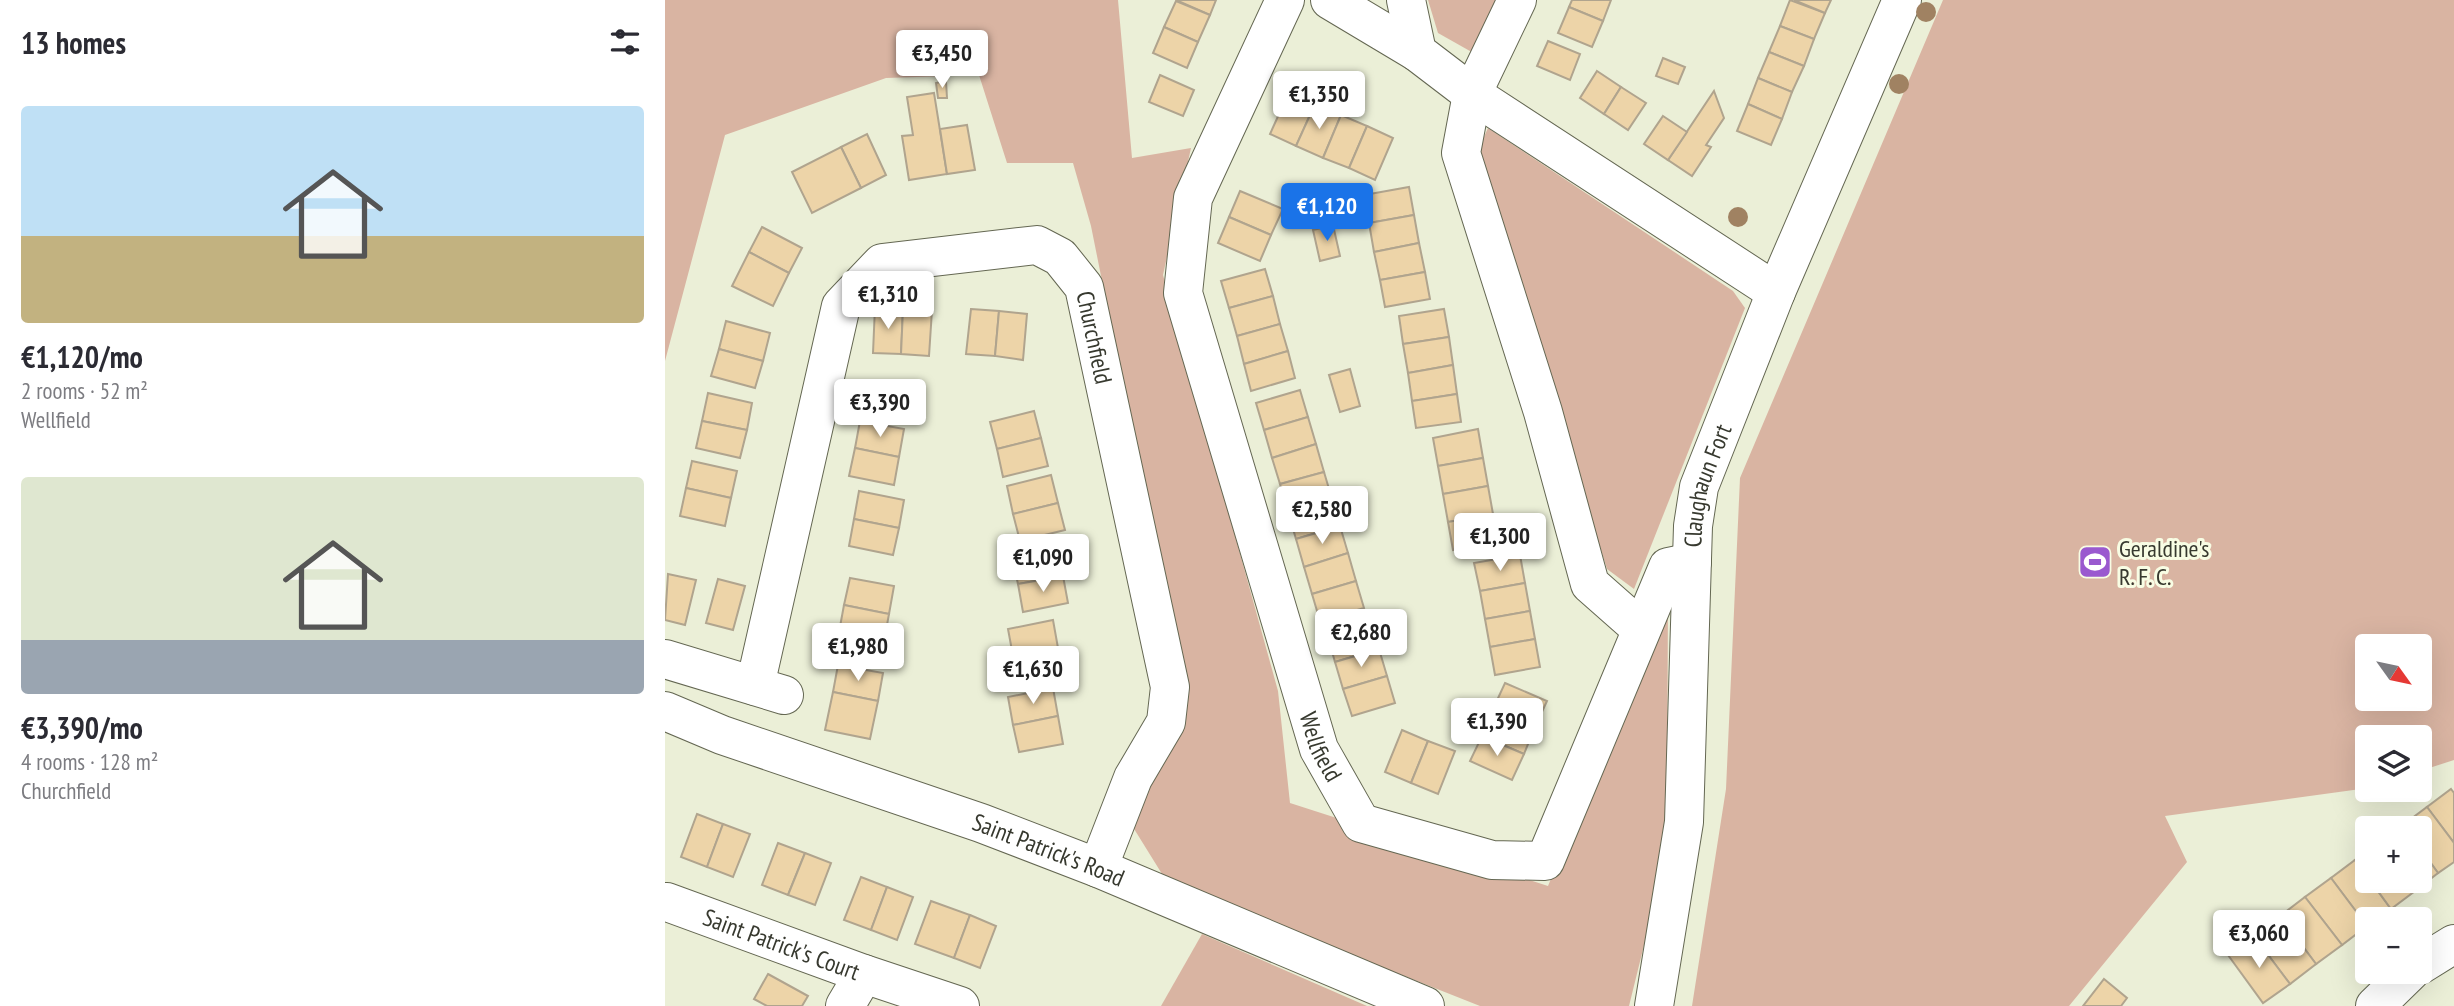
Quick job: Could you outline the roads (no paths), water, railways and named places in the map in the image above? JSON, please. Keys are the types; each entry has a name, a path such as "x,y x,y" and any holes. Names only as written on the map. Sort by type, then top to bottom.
{"street":[{"name":"Wellfield","path":"1285,0 1193,198 1183,293 1319,749 1361,823 1492,860 1545,861 1668,567 1692,562"},
{"path":"1330,0 1417,52 1472,94 1776,292"},
{"path":"1406,0 1417,52"},
{"path":"1517,0 1472,94 1461,153 1543,412 1590,584 1641,629"},
{"name":"Claughaun Fort","path":"1654,1006 1684,822 1693,526 1699,487 1776,292 1902,0"},
{"name":"Churchfield","path":"665,659 769,691 841,306 882,263 1037,245 1061,257 1084,287 1170,687 1165,722 1133,778 1098,868"},
{"name":"Saint Patrick's Road","path":"669,724 722,735 981,823 1098,868 1425,1006"},
{"name":"Saint Patrick's Court","path":"667,902 855,990 960,1006"},
{"path":"2432,958 2454,944"},
{"path":"2375,1006 2398,984"}],"place":[{"name":"Geraldine's R. F. C.","path":"2095,562"}]}
